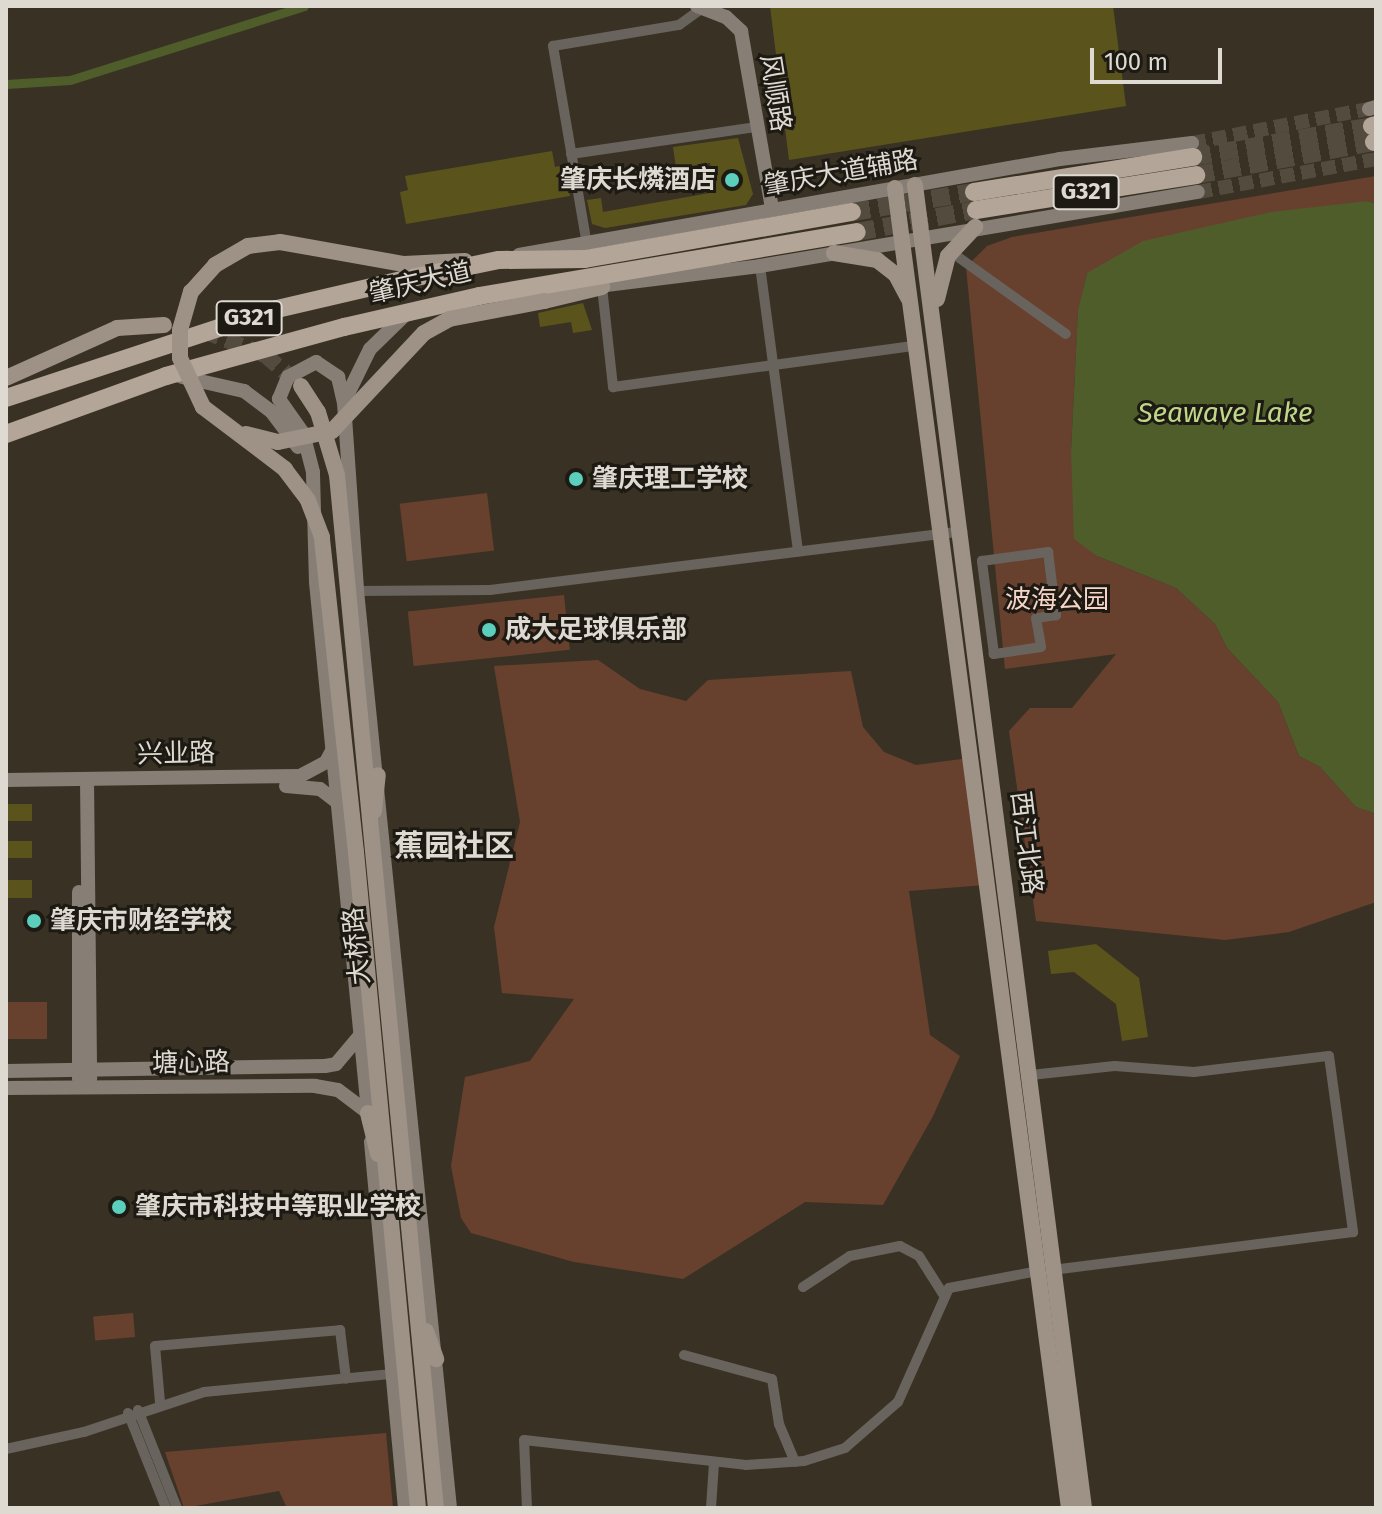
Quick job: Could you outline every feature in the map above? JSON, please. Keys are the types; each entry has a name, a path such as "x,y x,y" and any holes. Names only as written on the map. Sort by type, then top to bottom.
{"highway":[{"name":"G321","path":"975,210 1195,167"},
{"name":"肇庆大道","path":"6,398 277,309 499,260 585,259 852,212"},
{"name":"肇庆大道","path":"6,434 166,376 407,313 525,288 857,232"}],"main road":[{"name":"西江北路","path":"915,185 962,531 1013,1005 1046,1270 1084,1508"},
{"name":"西江北路","path":"895,188 1013,1005 1031,1075 1069,1508"},
{"path":"834,253 887,266 915,315 934,312 951,252 975,210"},
{"name":"大桥路","path":"414,1507 391,1209 322,537 308,500 285,469 203,407 180,358 191,292 215,265 248,246 280,242 404,264 499,260"},
{"path":"223,424 278,442 312,439 342,424 424,333 449,319 602,287"},
{"path":"6,378 117,328 164,325"},
{"name":"大桥路","path":"301,386 318,412 337,475 436,1508"},
{"path":"375,881 378,775"},
{"path":"356,975 362,909"},
{"path":"368,1113 391,1209"},
{"path":"418,1309 436,1359"},
{"path":"401,1468 414,1507"}],"street":[{"name":"风顺路","path":"699,7 726,17 741,31 755,127 772,209"},
{"path":"586,239 553,46 679,25 699,7"},
{"path":"571,154 755,127"},
{"name":"肇庆大道辅路","path":"499,260 586,239 915,185 1195,167"},
{"path":"525,288 602,287 760,266 923,237 975,210"},
{"path":"951,252 1066,334"},
{"path":"760,266 798,551"},
{"path":"602,287 613,387 773,362 919,344"},
{"path":"344,403 370,349 407,313"},
{"path":"401,1468 340,804 315,570 313,472 303,433 279,399 281,385 316,362 338,377 344,403 357,591 450,1508"},
{"path":"166,376 214,380 244,391 287,428 313,472"},
{"path":"357,591 490,590 962,531"},
{"path":"1048,552 1056,615 1036,618 1041,647 994,654 982,561 1048,552"},
{"name":"兴业路","path":"6,789 300,776 326,762 334,747"},
{"name":"兴业路","path":"6,780 83,784 306,786 340,804"},
{"path":"83,784 85,1088"},
{"name":"塘心路","path":"6,1071 325,1066 336,1064 360,1035"},
{"path":"943,1294 1046,1270 1353,1232 1329,1056 1194,1072 1115,1066 1031,1075"},
{"name":"塘心路","path":"6,1088 315,1086 338,1090 368,1113"},
{"path":"803,1287 850,1256 900,1246 919,1256 943,1294"},
{"path":"527,1508 524,1440 714,1463 795,1462 845,1448 898,1402 943,1294"},
{"path":"160,1402 155,1346 340,1330 346,1379"},
{"path":"684,1355 772,1379 779,1424 795,1462"},
{"path":"6,1449 84,1432 160,1402 392,1374"},
{"path":"133,1412 166,1508"},
{"path":"133,1412 177,1508"},
{"path":"711,1508 714,1463"}],"green space":[{"name":"波海公园","path":"1376,176 1376,204 1368,201 1087,273 1078,311 1071,451 1097,556 1176,588 1215,624 1227,648 1278,702 1299,756 1320,767 1356,807 1376,814 1376,902 1289,932 1225,940 1036,921 1009,731 1030,708 1072,708 1116,654 1005,669 966,267 987,246 1012,237"},
{"path":"487,493 494,551 407,561 400,504"},
{"name":"成大足球俱乐部","path":"564,595 570,650 414,666 408,611"},
{"path":"598,660 640,689 686,701 708,680 851,671 863,727 884,752 916,765 969,758 985,885 909,891 930,1035 960,1056 933,1116 883,1205 805,1202 683,1279 574,1262 471,1233 461,1218 451,1166 465,1077 530,1061 574,999 502,993 494,927 520,822 494,666"},
{"path":"6,1002 47,1002 47,1039 6,1039"},
{"path":"133,1313 135,1337 95,1340 93,1316"},
{"path":"386,1433 393,1508 287,1508 279,1491 184,1508 165,1452"}],"water":[{"name":"Seawave Lake","path":"1368,201 1376,204 1376,814 1356,807 1320,767 1299,756 1278,702 1227,648 1215,624 1176,588 1097,556 1074,539 1071,451 1078,310 1087,273 1143,241 1271,212"}],"building":[{"path":"770,6 1113,6 1126,106 789,160"},
{"path":"738,138 753,194 746,205 605,228 592,224 587,200 601,198 603,212 715,192 710,163 676,168 673,147"},
{"path":"552,151 555,167 565,165 570,196 406,224 400,192 408,190 405,176"},
{"path":"583,303 592,330 573,333 571,322 540,327 538,313"},
{"path":"6,804 32,804 32,821 6,821"},
{"path":"6,841 32,841 32,858 6,858"},
{"path":"6,880 32,880 32,898 6,898"},
{"path":"1096,944 1139,978 1148,1037 1122,1041 1116,1004 1074,972 1051,974 1048,951"}],"waterway":[{"path":"6,84 70,80 304,6"}],"tunnel":[{"path":"1192,143 1369,109"},
{"path":"1193,157 1372,126"},
{"path":"1196,175 1374,142"},
{"path":"1198,192 1376,159"},
{"path":"852,212 974,192"},
{"path":"857,232 976,210"},
{"path":"204,331 265,355 300,385"}],"place":[{"name":"肇庆长燐酒店","path":"732,180"},
{"name":"肇庆理工学校","path":"576,479"},
{"name":"成大足球俱乐部","path":"489,630"},
{"name":"肇庆市财经学校","path":"34,921"},
{"name":"肇庆市科技中等职业学校","path":"119,1207"}],"district":[{"name":"蕉园社区","path":"454,846"}]}
